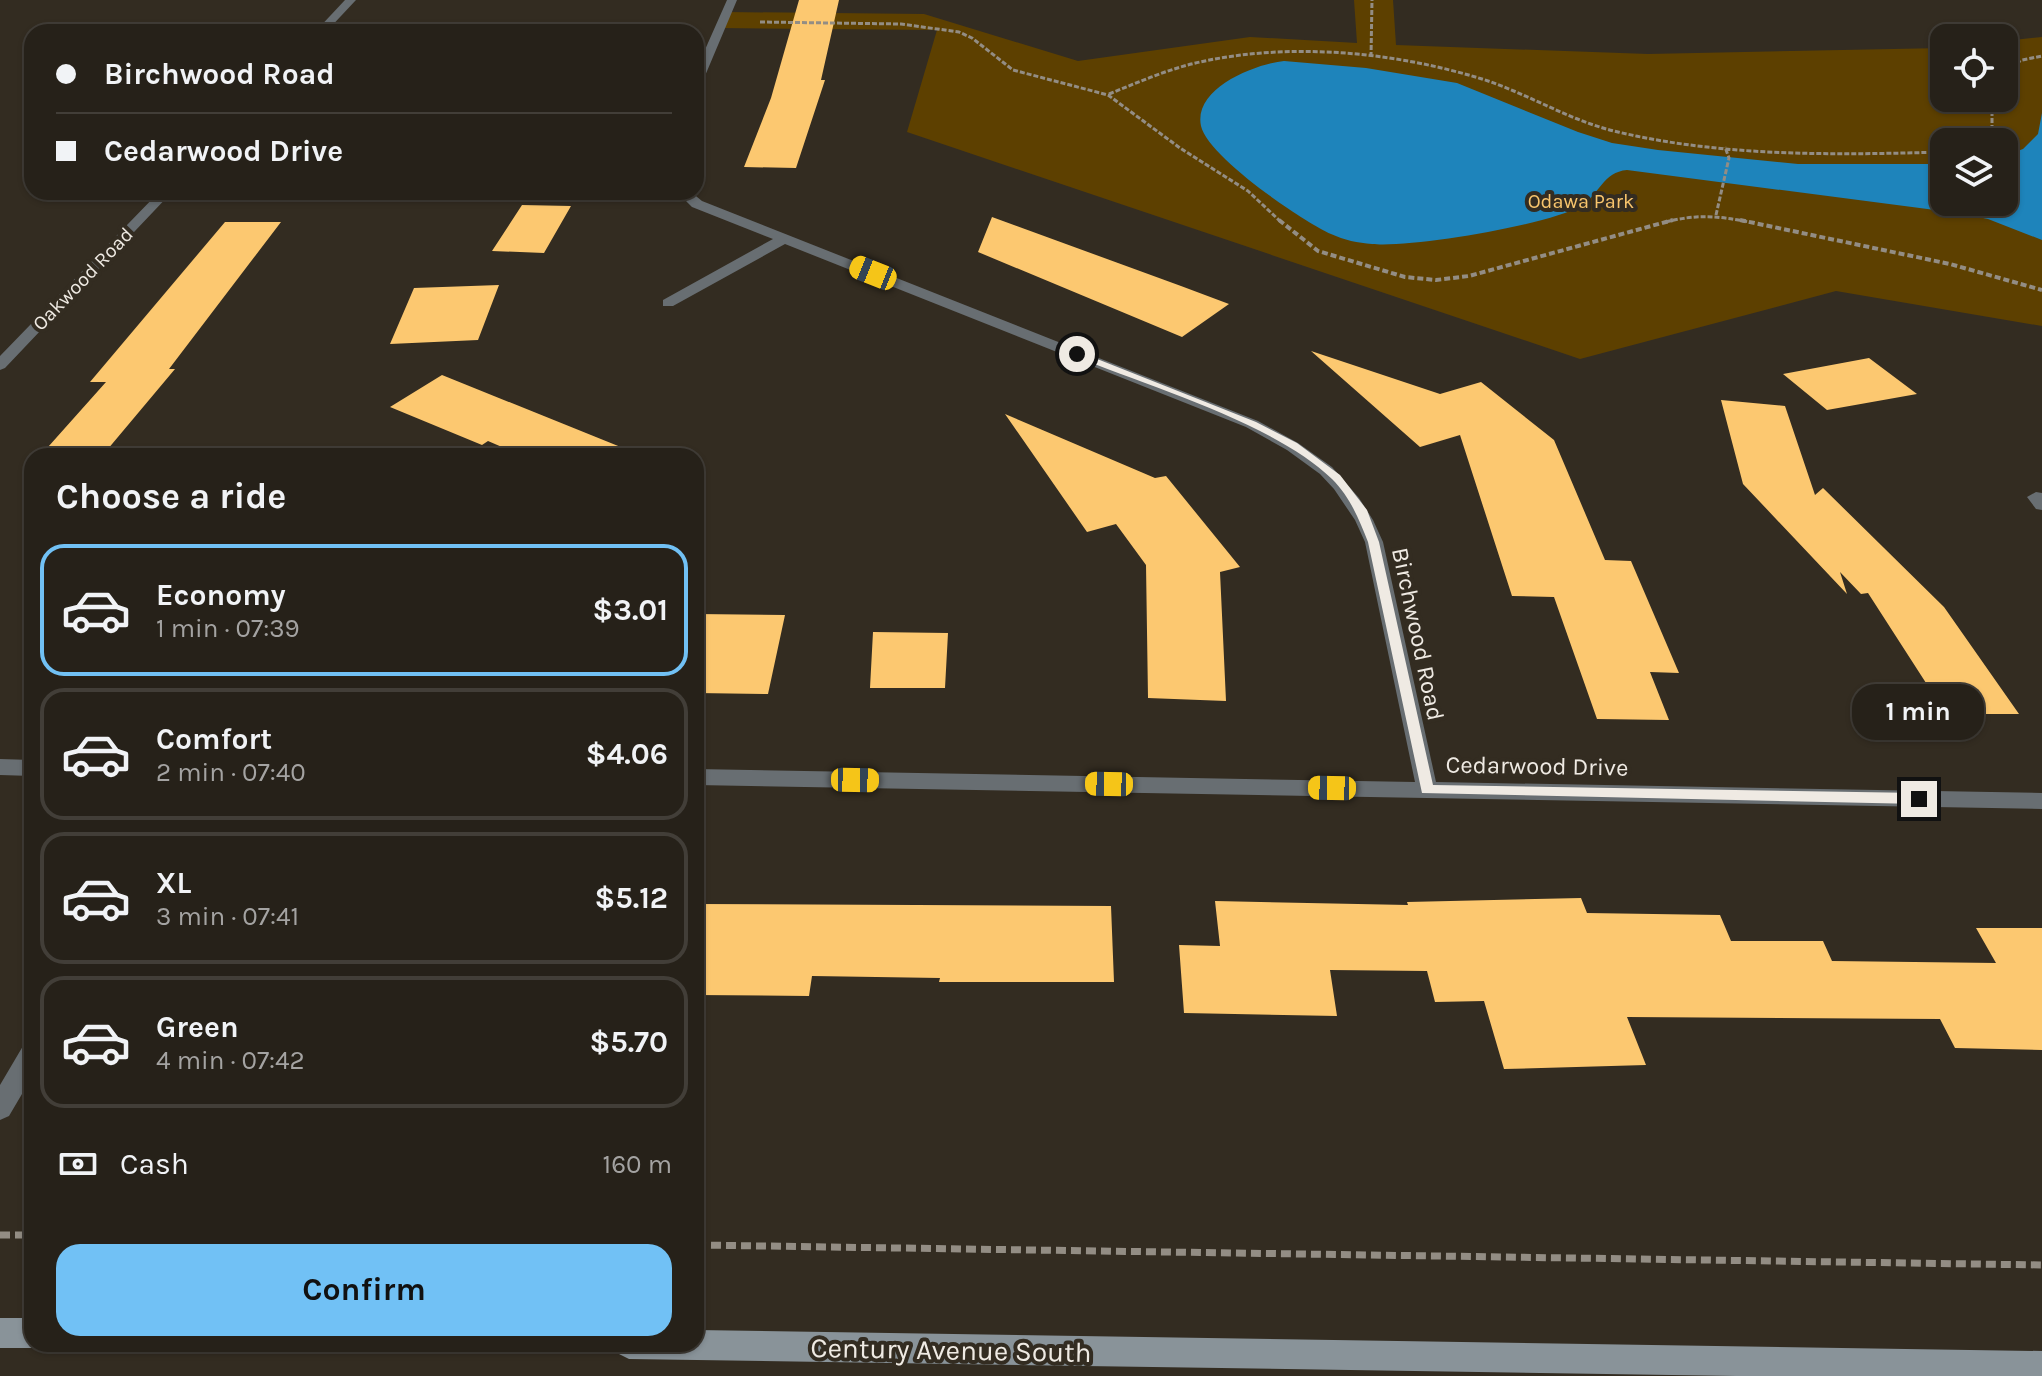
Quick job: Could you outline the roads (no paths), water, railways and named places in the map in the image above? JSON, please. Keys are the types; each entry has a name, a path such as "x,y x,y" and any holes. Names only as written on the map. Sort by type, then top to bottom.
{"main road":[{"path":"0,1333 24,1333"},
{"name":"Century Avenue South","path":"704,1345 2042,1366"}],"street":[{"path":"328,24 351,0"},
{"path":"704,65 732,0"},
{"name":"Oakwood Road","path":"0,365 158,200"},
{"name":"Birchwood Road","path":"692,200 1252,424 1294,445 1336,477 1361,510 1374,542 1427,790"},
{"path":"668,303 785,238"},
{"path":"0,767 24,768"},
{"name":"Cedarwood Drive","path":"704,777 2042,801"},
{"path":"0,1108 24,1068"}],"water":[{"path":"1284,61 1366,68 1457,83 1612,143 1798,164 1930,164 1930,209 1627,170 1612,175 1581,206 1540,221 1479,234 1416,242 1372,244 1351,241 1317,227 1258,187 1220,154 1201,126 1201,112 1216,90 1243,73"},
{"path":"2042,113 2042,240 1973,216 2018,216 2018,151 2038,134"}],"park label":[{"name":"Odawa Park","path":"1581,201"}]}
